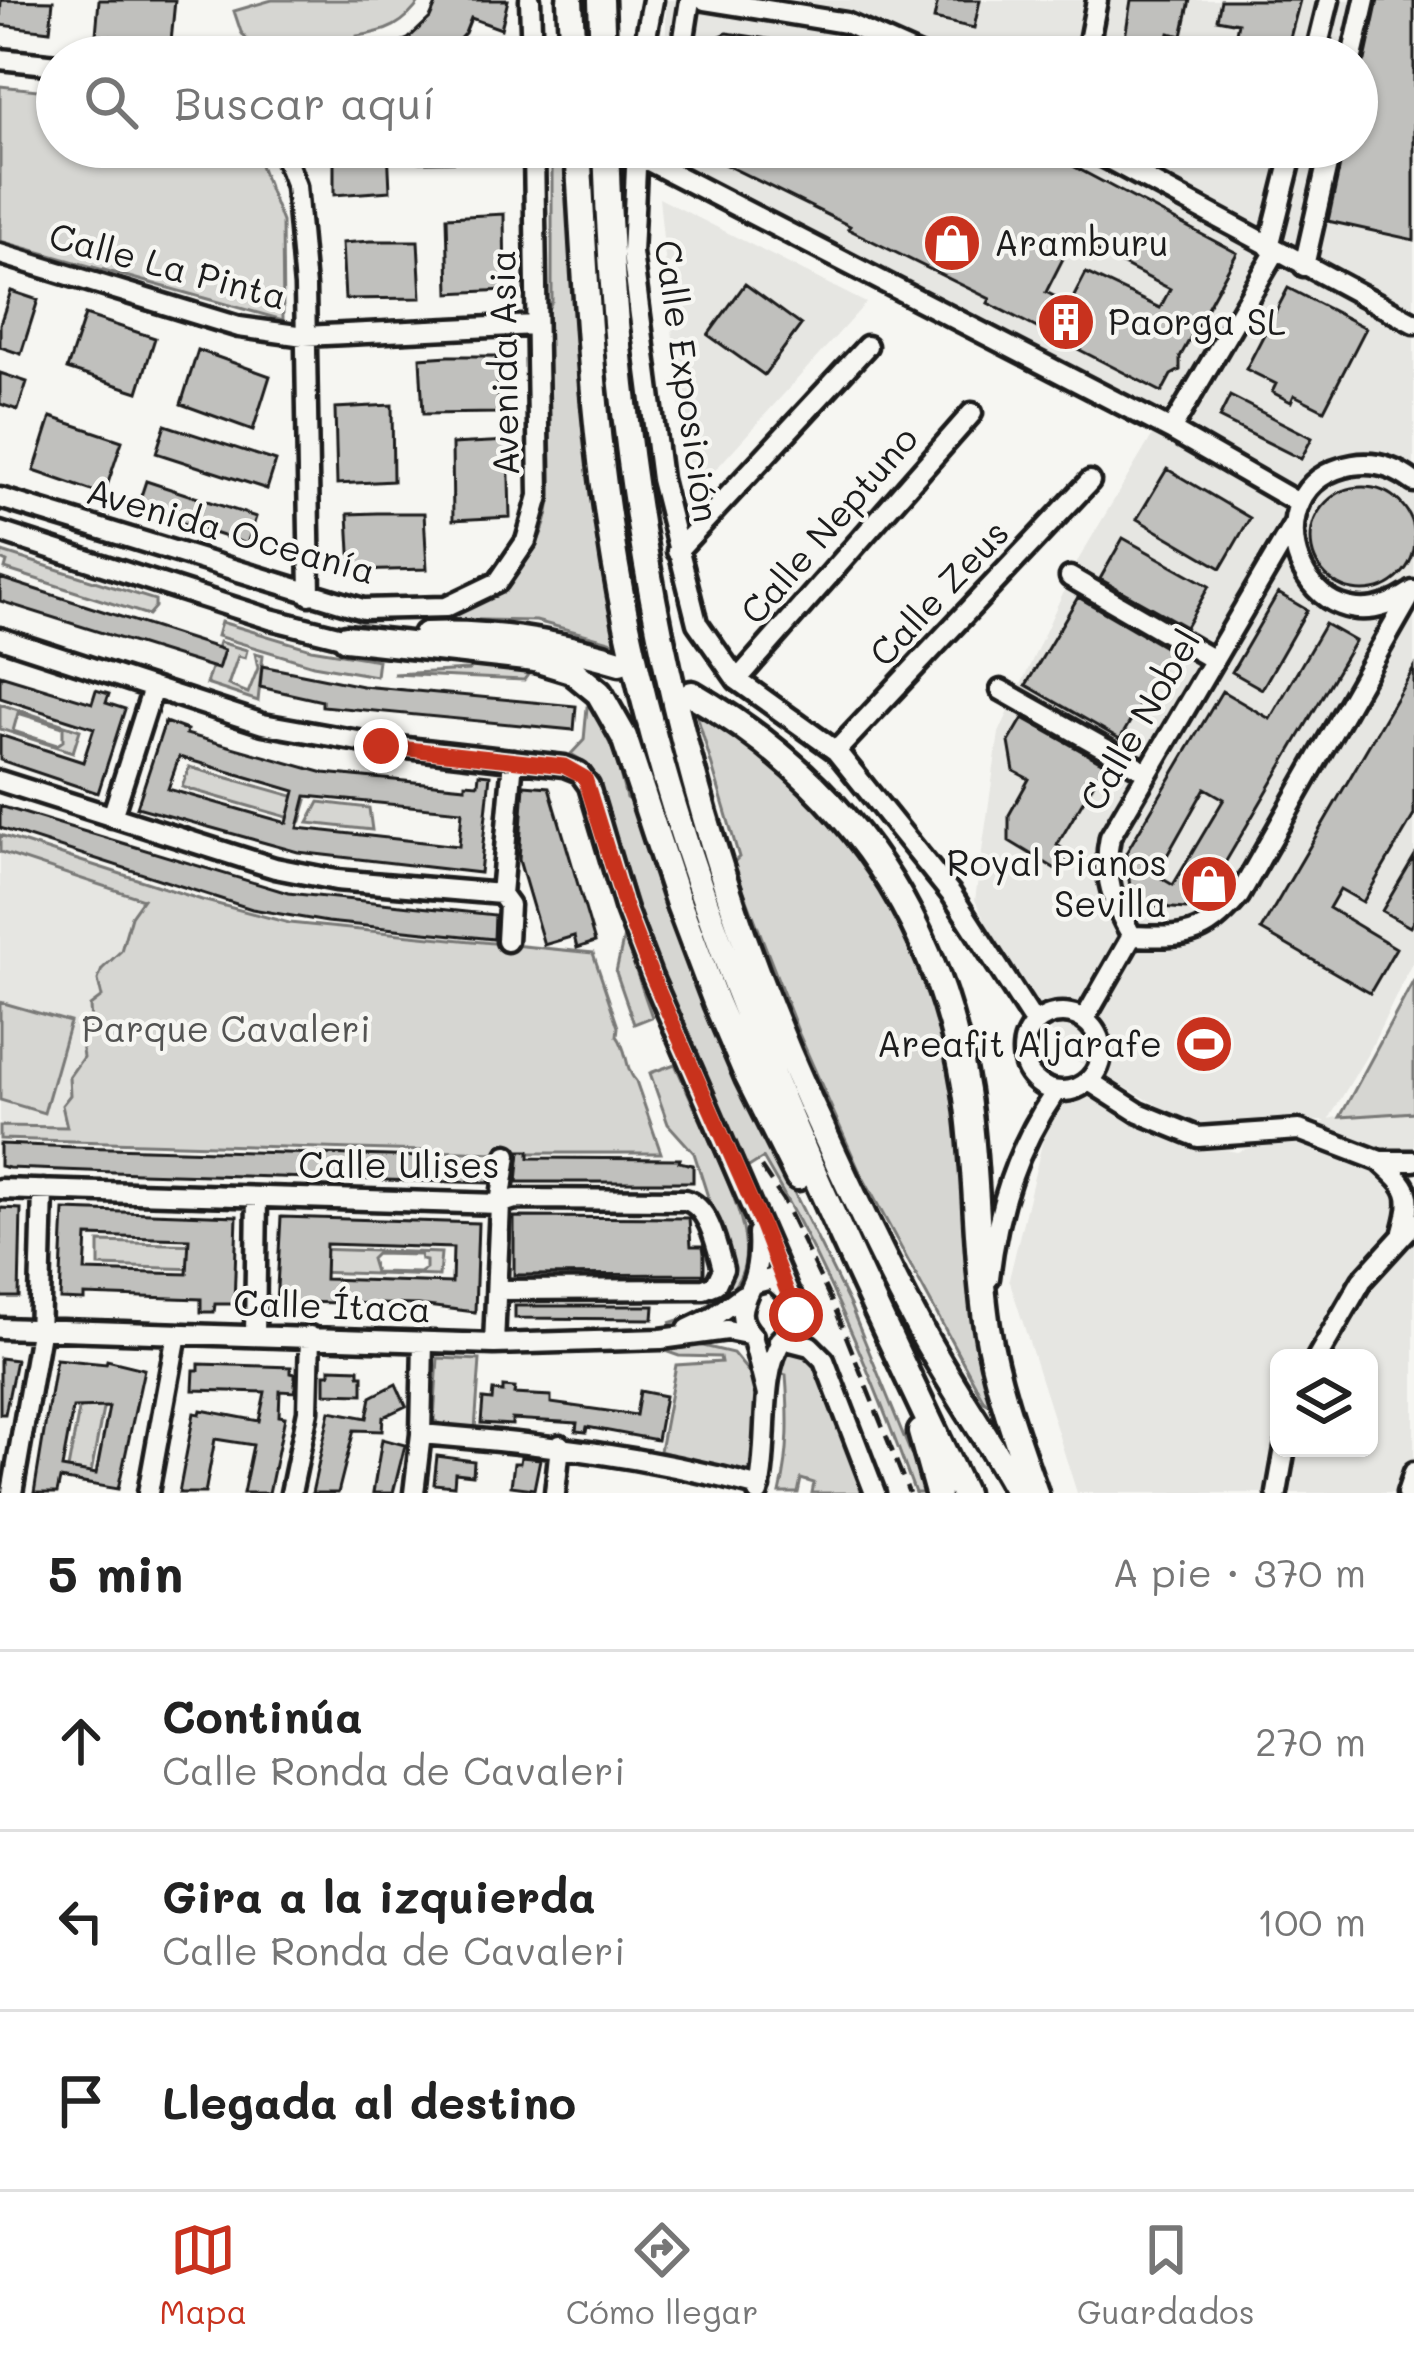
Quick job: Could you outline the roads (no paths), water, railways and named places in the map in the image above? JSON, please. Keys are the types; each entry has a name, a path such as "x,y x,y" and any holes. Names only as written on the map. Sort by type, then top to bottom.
{"main road":[{"path":"570,0 572,36"},
{"path":"601,0 602,36"},
{"path":"579,168 596,421 626,623 646,705 719,946 783,1108 964,1493"},
{"path":"606,168 619,376 642,554 678,719 717,855 743,938 819,1120 920,1329 1018,1493"},
{"path":"346,638 470,634 544,642 620,662"},
{"path":"346,638 551,662 586,680 610,706 679,904 748,1077 809,1199 866,1291"},
{"path":"692,694 748,728 842,813 887,875 927,949 956,1041 966,1093 986,1325 1004,1404 1035,1493"},
{"path":"903,1366 938,1493"}],"street":[{"path":"530,0 531,36"},
{"path":"646,36 653,0"},
{"path":"684,36 690,0"},
{"path":"705,0 846,23 875,36"},
{"path":"1090,36 1096,0"},
{"path":"1320,36 1329,0"},
{"path":"1357,36 1365,0"},
{"path":"0,59 36,63"},
{"path":"289,168 296,185 305,287 310,596"},
{"name":"Avenida Asia","path":"446,607 498,582 526,541 539,496 534,168"},
{"name":"Calle Exposición","path":"640,168 632,253 661,479 697,623 736,680"},
{"path":"668,168 1171,430 1300,504 1327,474 1346,466 1366,463 1411,471"},
{"path":"678,168 680,174"},
{"path":"1124,168 1414,323"},
{"path":"1171,430 1273,249 1290,168"},
{"path":"1304,266 1326,168"},
{"name":"Calle La Pinta","path":"0,254 239,327 304,336 535,325"},
{"path":"677,551 868,346"},
{"name":"Calle Neptuno","path":"736,680 972,413"},
{"name":"Calle Zeus","path":"836,751 1090,482"},
{"name":"Avenida Oceanía","path":"0,498 363,609 446,607"},
{"name":"Calle Nobel","path":"1132,936 1114,907 1106,857 1110,837 1293,525 1300,504"},
{"path":"1293,525 1299,566 1327,598 1362,609 1380,607 1413,590"},
{"path":"0,532 269,619 346,638"},
{"path":"1070,577 1212,659"},
{"path":"1084,1020 1132,936 1175,938 1202,932 1239,896 1413,590"},
{"path":"0,638 263,724 381,746 564,766 585,778 625,907 796,1315 772,1360 766,1388 767,1445 759,1490 643,1458 560,1445 422,1434"},
{"path":"736,680 836,751 952,896 1035,1024"},
{"path":"112,817 152,688"},
{"path":"1001,690 1147,772"},
{"path":"507,941 508,905 501,894 513,760"},
{"path":"0,781 253,862 315,877 501,894"},
{"path":"1059,1013 1084,1020 1099,1038 1101,1049 1089,1081 1079,1088 1056,1091 1034,1080 1027,1070 1024,1046 1035,1024 1059,1013"},
{"path":"1089,1081 1138,1113 1198,1137 1299,1130 1380,1161 1414,1161"},
{"path":"986,1325 992,1250 1004,1193 1027,1137 1056,1091"},
{"path":"494,1344 500,1204 507,1155"},
{"path":"1322,1349 1362,1280 1408,1228 1413,1205 1409,1191 1380,1161"},
{"name":"Calle Ulises","path":"0,1189 500,1204 515,1199 695,1203 703,1211 723,1269 716,1284 704,1289 497,1290"},
{"path":"12,1493 40,1329 43,1190"},
{"path":"255,1336 257,1197"},
{"path":"754,1211 759,1243 741,1314 752,1335 766,1388"},
{"path":"748,1289 771,1279 788,1291"},
{"name":"Calle Ítaca","path":"661,1339 713,1317 748,1289"},
{"name":"Calle Ítaca","path":"0,1328 494,1344 661,1339 727,1330 752,1335"},
{"path":"148,1493 177,1334"},
{"path":"695,1335 734,1342 749,1355 766,1388"},
{"path":"752,1335 810,1346 824,1360 875,1493"},
{"path":"291,1493 308,1412 310,1336"},
{"path":"414,1493 422,1434 423,1342"},
{"path":"555,1493 560,1445"},
{"path":"1277,1493 1283,1457"},
{"path":"1407,1493 1414,1472"}],"railway":[{"path":"761,1167 783,1200 836,1311 909,1493"}],"place":[{"name":"Aramburu","path":"952,243"},
{"name":"Paorga SL","path":"1066,322"},
{"name":"Royal Pianos Sevilla","path":"1209,884"},
{"name":"Areafit Aljarafe","path":"1204,1044"}],"park label":[{"name":"Parque Cavaleri","path":"226,1029"}]}
